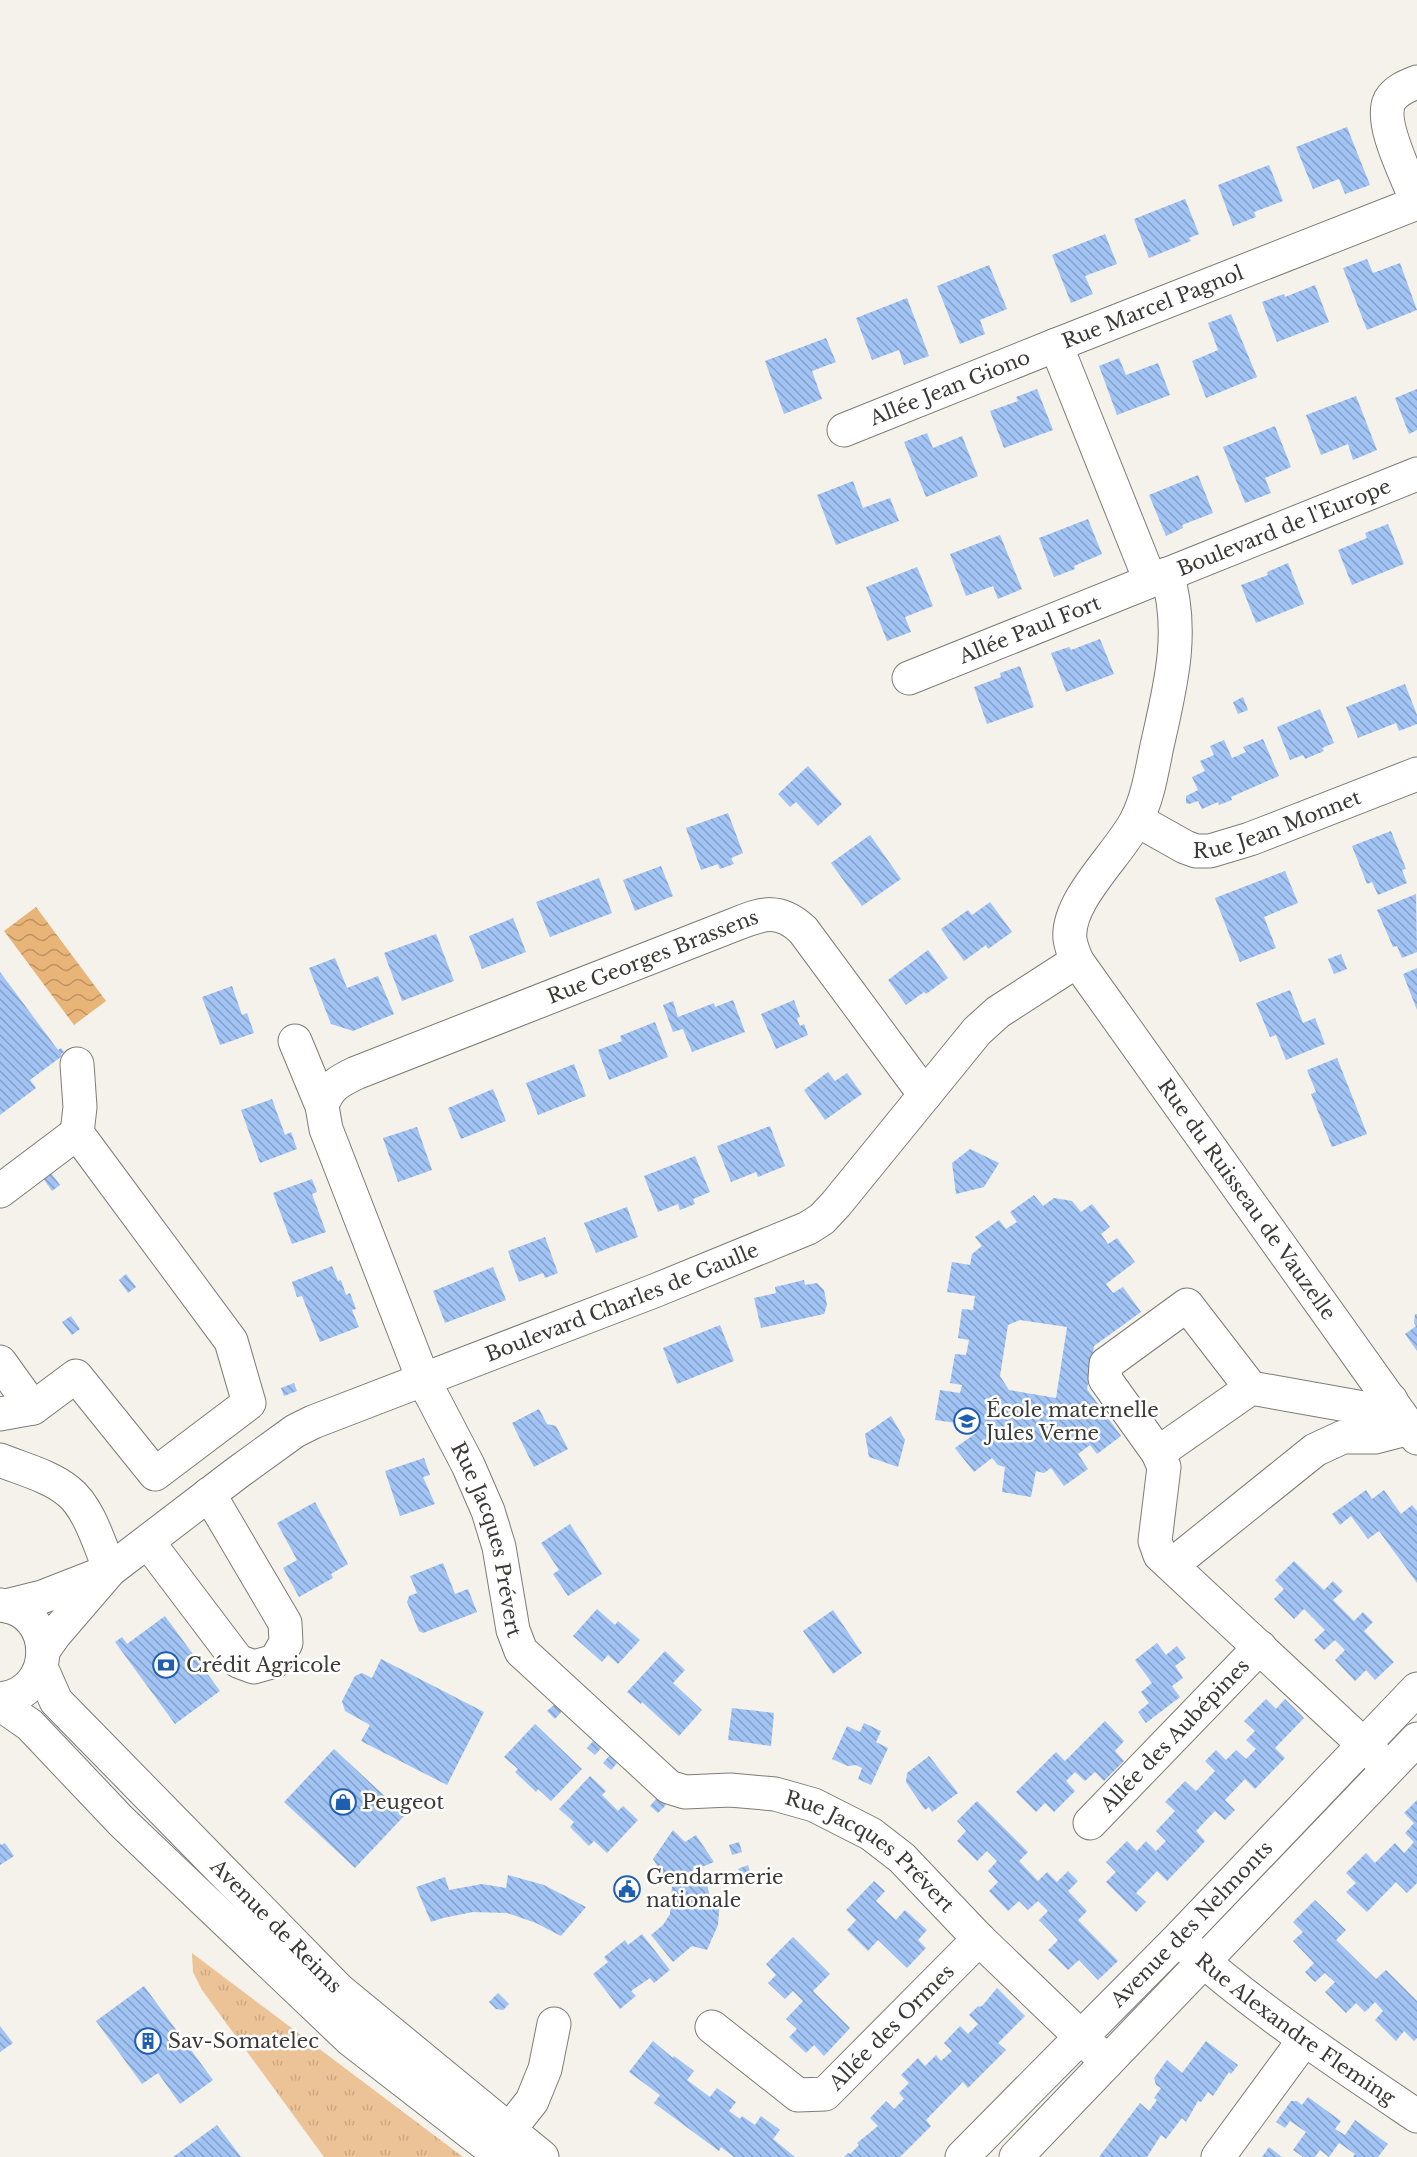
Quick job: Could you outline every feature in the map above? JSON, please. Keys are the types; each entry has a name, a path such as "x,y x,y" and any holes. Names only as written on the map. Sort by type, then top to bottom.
{"street":[{"path":"1417,82 1395,93 1389,102 1387,114 1392,137 1417,202"},
{"name":"Rue Marcel Pagnol","path":"1159,577 1056,345 1417,202"},
{"name":"Allée Jean Giono","path":"844,430 1056,345"},
{"name":"Boulevard de l'Europe","path":"1159,577 1417,474"},
{"path":"1077,961 1070,938 1074,913 1137,820 1149,783 1169,693 1176,648 1174,603 1159,577"},
{"name":"Allée Paul Fort","path":"909,678 1159,577"},
{"name":"Rue Jean Monnet","path":"1137,820 1185,847 1196,851 1210,851 1250,839 1417,774"},
{"name":"Rue Georges Brassens","path":"322,1106 325,1097 334,1085 356,1072 736,924 768,914 783,916 803,930 925,1095"},
{"name":"Boulevard Charles de Gaulle","path":"42,1659 54,1634 110,1570 296,1431 312,1422 654,1291 808,1228 822,1219 964,1046 990,1020 1077,961"},
{"name":"Rue du Ruisseau de Vauzelle","path":"1077,961 1413,1433"},
{"name":"Rue Jacques Prévert","path":"294,1041 322,1106 326,1129 423,1379 468,1465 488,1511 499,1547 517,1644 527,1659 669,1787 685,1792 730,1790 775,1794 814,1805 834,1814 885,1844 902,1858 979,1939 1107,2062"},
{"path":"0,1414 33,1408 76,1376 155,1474 249,1403 231,1341 77,1133 80,1107 77,1064"},
{"path":"0,1191 77,1133"},
{"path":"1251,1388 1158,1453 1106,1379 1106,1364 1187,1305 1251,1388 1369,1409 1390,1400"},
{"path":"0,1362 33,1408"},
{"path":"1172,1565 1315,1450 1343,1437 1376,1437 1413,1433"},
{"name":"Allée des Aubépines","path":"1158,1453 1164,1467 1155,1541 1160,1555 1389,1768"},
{"path":"0,1460 55,1483 69,1492 86,1515 110,1570"},
{"path":"148,1542 238,1661 254,1667 275,1660 286,1643 285,1623 209,1494"},
{"name":"Boulevard Charles de Gaulle","path":"3,1606 42,1597 110,1570"},
{"name":"Avenue de Reims","path":"3,1606 21,1612 33,1622 40,1635 42,1659 56,1701 339,1990 501,2146"},
{"name":"Allée des Aubépines","path":"1090,1823 1260,1647"},
{"path":"0,1699 9,1698 23,1691 34,1680 42,1659"},
{"name":"Avenue des Nelmonts","path":"962,2157 1178,1939 1417,1689"},
{"name":"Avenue de Reims","path":"0,1704 30,1725 121,1821 351,2040 501,2146 543,2157"},
{"name":"Avenue des Nelmonts","path":"1016,2157 1417,1739"},
{"name":"Allée des Ormes","path":"712,2027 798,2095 825,2094 979,1939"},
{"name":"Rue Alexandre Fleming","path":"1178,1939 1304,2040 1417,2116"},
{"path":"501,2146 532,2101 545,2069 554,2024"},
{"path":"1218,2157 1304,2040"}],"green space":[{"path":"192,1953 463,2157 324,2157 202,1990 193,1972"}],"water":[{"path":"36,907 106,1001 74,1025 4,931"}],"building":[{"path":"1347,127 1370,185 1345,194 1339,179 1313,189 1296,147"},
{"path":"1269,165 1283,201 1254,212 1256,217 1233,226 1218,185"},
{"path":"1185,199 1199,234 1189,238 1191,241 1149,258 1134,219"},
{"path":"1105,234 1117,264 1085,276 1093,294 1071,303 1052,255"},
{"path":"1367,259 1373,273 1400,263 1417,310 1367,330 1343,268"},
{"path":"989,265 1007,309 980,320 985,334 960,344 937,286"},
{"path":"1315,285 1329,322 1277,342 1262,302 1284,294 1285,297"},
{"path":"907,298 929,356 904,365 899,350 872,360 856,318"},
{"path":"1231,314 1257,377 1206,398 1192,361 1218,350 1208,323"},
{"path":"826,338 836,362 812,371 822,399 784,414 765,361"},
{"path":"1119,358 1126,375 1158,363 1170,395 1117,415 1099,366"},
{"path":"1037,389 1053,430 1004,448 990,411 1018,401 1016,397"},
{"path":"1417,389 1417,430 1409,434 1395,398"},
{"path":"1356,396 1377,450 1353,460 1348,444 1321,455 1306,415"},
{"path":"1275,426 1291,467 1265,478 1271,493 1245,503 1223,447"},
{"path":"927,433 933,448 962,436 978,476 926,497 904,442"},
{"path":"1198,475 1213,513 1182,525 1183,528 1166,536 1149,495"},
{"path":"853,481 863,508 890,498 899,521 836,545 817,495"},
{"path":"1088,519 1102,554 1074,566 1075,569 1054,577 1039,538"},
{"path":"1388,524 1404,564 1352,585 1338,550 1367,538 1365,533"},
{"path":"1000,535 1022,589 998,599 993,586 966,596 950,554"},
{"path":"1288,563 1304,604 1256,623 1241,585 1268,575 1267,572"},
{"path":"917,567 933,606 905,617 911,632 887,641 866,587"},
{"path":"1100,639 1114,674 1066,692 1051,653 1069,647 1071,650"},
{"path":"1020,666 1034,707 987,724 974,687 1001,677 1000,673"},
{"path":"1405,684 1417,715 1417,724 1399,731 1396,723 1358,738 1346,707"},
{"path":"1243,697 1248,710 1238,714 1233,702"},
{"path":"1320,709 1334,743 1322,748 1324,751 1305,759 1303,755 1290,760 1277,727"},
{"path":"1263,739 1279,776 1231,797 1232,800 1219,805 1218,802 1202,809 1198,801 1186,803 1186,796 1198,790 1192,777 1205,771 1200,761 1214,755 1210,746 1224,740 1232,758 1246,752 1243,747"},
{"path":"808,766 842,804 818,826 796,802 790,807 778,794"},
{"path":"728,813 743,853 731,858 734,864 720,869 718,864 701,870 686,828"},
{"path":"1391,831 1406,869 1402,870 1407,883 1378,895 1372,882 1367,884 1352,846"},
{"path":"870,835 901,879 862,906 831,863"},
{"path":"661,866 673,896 635,911 623,880"},
{"path":"1285,871 1298,903 1264,917 1276,948 1240,962 1215,898"},
{"path":"599,878 612,913 550,937 536,902"},
{"path":"1416,894 1417,952 1402,958 1397,946 1393,947 1377,910"},
{"path":"990,902 1012,932 988,949 986,945 964,961 941,929 968,910 972,915"},
{"path":"513,918 526,952 482,969 469,936"},
{"path":"436,934 454,981 402,1001 384,953"},
{"path":"928,950 948,978 906,1005 888,980"},
{"path":"1341,954 1347,969 1334,974 1328,959"},
{"path":"335,958 347,988 378,976 394,1014 353,1031 331,1024 309,968"},
{"path":"1417,968 1417,1010 1403,974"},
{"path":"0,972 58,1050 61,1048 64,1052 62,1056 30,1080 36,1088 0,1115"},
{"path":"232,986 242,1015 247,1013 254,1033 220,1045 202,997"},
{"path":"1290,990 1303,1023 1315,1018 1325,1044 1286,1060 1276,1035 1270,1037 1256,1003"},
{"path":"733,1000 745,1032 692,1052 683,1029 673,1032 663,1005 673,1001 678,1017 714,1003 715,1007"},
{"path":"794,1000 800,1017 797,1018 798,1022 800,1026 804,1024 808,1035 776,1049 761,1014"},
{"path":"655,1022 668,1057 609,1080 598,1050 622,1041 620,1036"},
{"path":"1337,1058 1367,1134 1332,1147 1311,1094 1316,1092 1307,1070"},
{"path":"574,1064 586,1096 538,1115 526,1083"},
{"path":"828,1072 835,1081 847,1073 862,1094 825,1120 804,1090"},
{"path":"493,1089 506,1121 461,1139 448,1108"},
{"path":"272,1099 285,1135 291,1132 297,1149 260,1163 241,1110"},
{"path":"770,1126 785,1166 758,1177 756,1172 731,1182 717,1146"},
{"path":"417,1127 432,1170 398,1182 383,1138"},
{"path":"970,1149 999,1163 984,1187 956,1194 952,1163"},
{"path":"695,1156 710,1192 693,1199 695,1204 680,1210 678,1204 658,1212 644,1176"},
{"path":"51,1173 60,1185 52,1191 43,1178"},
{"path":"312,1179 317,1192 312,1194 326,1232 292,1244 273,1193"},
{"path":"1034,1195 1043,1206 1054,1198 1072,1201 1081,1212 1092,1204 1110,1227 1101,1234 1108,1244 1117,1238 1135,1262 1106,1284 1113,1293 1123,1287 1141,1312 1094,1346 1087,1389 1121,1436 1097,1454 1090,1445 1078,1454 1088,1469 1064,1486 1051,1468 1044,1473 1036,1471 1031,1497 1002,1492 1005,1467 998,1465 992,1458 974,1472 955,1448 976,1433 971,1425 935,1420 940,1390 960,1393 962,1385 950,1383 955,1354 966,1355 969,1340 958,1338 962,1309 973,1310 975,1296 947,1292 952,1262 970,1265 972,1254 982,1246 975,1237 999,1220 1006,1229 1017,1222 1010,1212","holes":["1020,1320 1067,1327 1056,1398 1009,1390 1000,1376 1008,1325"]},
{"path":"627,1207 638,1237 596,1253 584,1223"},
{"path":"545,1237 558,1273 545,1278 543,1273 519,1282 508,1251"},
{"path":"332,1266 338,1281 341,1280 346,1295 350,1293 356,1309 352,1310 359,1327 320,1342 302,1296 297,1297 292,1282"},
{"path":"493,1267 506,1300 445,1323 433,1291"},
{"path":"126,1274 136,1287 128,1293 119,1280"},
{"path":"804,1280 805,1285 817,1283 824,1290 827,1305 824,1314 761,1328 754,1298 776,1293 775,1287"},
{"path":"1415,1314 1417,1314 1417,1351 1405,1334 1416,1326"},
{"path":"71,1316 80,1329 72,1335 62,1322"},
{"path":"720,1325 734,1361 677,1384 663,1348"},
{"path":"294,1383 297,1391 284,1396 281,1388"},
{"path":"539,1409 547,1424 556,1426 568,1449 534,1467 512,1423"},
{"path":"891,1416 905,1440 898,1467 869,1457 865,1434"},
{"path":"424,1458 430,1475 423,1477 435,1504 400,1516 385,1471"},
{"path":"1366,1490 1372,1499 1384,1490 1401,1514 1412,1505 1417,1511 1417,1583 1379,1531 1368,1539 1351,1516 1340,1525 1332,1514"},
{"path":"315,1502 348,1564 331,1574 333,1578 299,1597 283,1568 297,1560 277,1523"},
{"path":"570,1524 602,1574 568,1596 553,1574 559,1570 541,1543"},
{"path":"1294,1561 1324,1590 1333,1581 1343,1591 1333,1600 1354,1621 1363,1612 1373,1622 1364,1631 1394,1662 1375,1680 1366,1670 1355,1681 1335,1660 1345,1650 1335,1640 1324,1650 1314,1640 1325,1630 1304,1609 1294,1619 1274,1599 1284,1589 1275,1580"},
{"path":"443,1563 455,1594 468,1589 477,1612 423,1633 419,1631 407,1602 409,1596 417,1593 410,1576"},
{"path":"597,1609 615,1625 618,1621 640,1640 618,1664 608,1655 602,1662 573,1636"},
{"path":"833,1610 862,1653 833,1674 803,1631"},
{"path":"165,1616 220,1691 175,1724 115,1642 122,1637 127,1644"},
{"path":"1157,1643 1166,1655 1177,1646 1186,1658 1175,1666 1183,1678 1172,1686 1180,1697 1146,1723 1138,1712 1149,1703 1141,1692 1152,1683 1135,1660"},
{"path":"665,1651 685,1670 673,1683 702,1710 679,1736 642,1702 641,1704 627,1692"},
{"path":"381,1659 484,1712 447,1785 361,1741 370,1725 345,1711 342,1701 355,1676 362,1673 372,1678"},
{"path":"1266,1699 1276,1709 1285,1699 1304,1718 1275,1748 1285,1758 1255,1789 1245,1779 1225,1800 1235,1810 1225,1820 1215,1811 1196,1831 1205,1841 1196,1851 1167,1881 1157,1871 1136,1893 1146,1902 1136,1912 1106,1882 1116,1872 1106,1862 1127,1841 1137,1851 1146,1841 1156,1851 1166,1841 1156,1831 1175,1811 1165,1802 1185,1781 1196,1791 1215,1771 1205,1761 1216,1750 1226,1760 1236,1750 1246,1759 1256,1749 1246,1740 1255,1731 1244,1721"},
{"path":"555,1704 562,1711 555,1719 547,1711"},
{"path":"732,1708 774,1713 771,1746 728,1740"},
{"path":"1105,1721 1124,1741 1115,1751 1124,1761 1104,1781 1095,1772 1085,1781 1075,1772 1066,1781 1075,1791 1054,1812 1045,1803 1036,1812 1016,1792 1056,1752 1065,1761"},
{"path":"864,1723 881,1731 876,1742 888,1748 871,1785 858,1779 862,1768 856,1765 848,1766 832,1759 847,1726 860,1732"},
{"path":"535,1724 582,1769 551,1801 538,1789 536,1792 515,1772 518,1769 504,1757"},
{"path":"594,1740 602,1747 595,1755 587,1748"},
{"path":"334,1749 405,1815 355,1868 284,1802"},
{"path":"610,1755 618,1762 611,1770 603,1763"},
{"path":"929,1756 958,1793 932,1812 929,1807 925,1810 906,1782 907,1773"},
{"path":"590,1776 606,1791 602,1795 618,1811 623,1806 638,1820 607,1853 594,1841 589,1846 570,1827 574,1822 559,1809"},
{"path":"657,1798 666,1805 658,1813 650,1806"},
{"path":"1417,1800 1417,1883 1407,1893 1396,1882 1367,1912 1346,1892 1356,1883 1346,1873 1366,1853 1375,1863 1395,1843 1404,1853 1407,1850 1414,1842 1405,1833 1414,1823 1404,1813"},
{"path":"977,1801 1028,1852 1019,1861 1038,1881 1047,1872 1057,1882 1068,1871 1078,1881 1068,1891 1087,1911 1078,1920 1118,1961 1098,1980 1079,1960 1068,1970 1048,1950 1058,1940 1039,1920 1048,1911 1038,1901 1028,1910 1019,1901 1008,1911 989,1891 998,1882 988,1871 997,1861 987,1851 977,1861 957,1841 966,1831 957,1821"},
{"path":"673,1830 685,1842 696,1835 714,1862 667,1881 653,1859"},
{"path":"739,1842 742,1852 732,1855 729,1845"},
{"path":"0,1843 1,1845 5,1843 14,1856 0,1865"},
{"path":"748,1865 751,1875 742,1879 738,1869"},
{"path":"508,1875 544,1885 586,1907 561,1936 536,1923 507,1913 473,1912 431,1922 416,1887 445,1877 449,1890 482,1884 506,1888"},
{"path":"705,1877 710,1897 720,1898 718,1925 707,1950 692,1946 673,1962 651,1935 663,1925 670,1914 672,1887"},
{"path":"874,1881 885,1891 876,1901 896,1920 905,1910 927,1930 918,1940 926,1948 907,1968 878,1940 868,1951 847,1930 856,1920 846,1910"},
{"path":"1315,1900 1346,1930 1336,1940 1376,1979 1386,1970 1417,2001 1417,2038 1414,2041 1404,2031 1396,2041 1375,2020 1383,2011 1375,2002 1365,2012 1356,2003 1346,2013 1325,1992 1335,1982 1325,1973 1315,1982 1305,1972 1314,1963 1293,1941 1303,1932 1293,1922"},
{"path":"642,1934 670,1970 654,1983 650,1978 631,1991 636,1996 620,2009 593,1974 608,1962 604,1957 625,1940 628,1945"},
{"path":"793,1937 830,1974 813,1991 850,2028 824,2056 814,2045 806,2053 789,2037 797,2029 786,2019 803,2001 793,1991 785,1999 768,1983 776,1975 766,1964"},
{"name":"Sav-Somatelec","path":"144,1986 213,2080 180,2104 158,2073 142,2084 96,2021"},
{"path":"997,1988 1025,2016 998,2043 1006,2050 968,2088 963,2082 926,2120 931,2126 900,2157 844,2157 850,2154 859,2145 857,2143 878,2126 870,2118 886,2101 894,2109 904,2099 899,2093 909,2083 901,2075 918,2058 925,2066 936,2055 941,2061 952,2051 944,2043 960,2026 968,2034 978,2024 969,2015 978,2006 983,2005"},
{"path":"498,1993 509,2004 503,2010 496,2009 489,2002"},
{"path":"0,2026 13,2043 0,2052"},
{"path":"653,2041 673,2058 674,2056 694,2071 687,2080 710,2097 717,2088 736,2102 729,2111 740,2119 742,2116 755,2125 761,2116 780,2130 773,2139 795,2157 734,2157 721,2147 719,2151 654,2103 660,2095 629,2072"},
{"path":"1206,2041 1238,2065 1231,2074 1229,2072 1213,2096 1208,2092 1201,2102 1198,2101 1186,2122 1182,2118 1166,2139 1161,2135 1147,2157 1099,2157 1140,2103 1149,2111 1157,2100 1154,2098 1161,2088 1156,2085 1154,2078 1167,2060 1182,2073"},
{"path":"1308,2097 1341,2121 1335,2129 1345,2135 1355,2120 1388,2144 1378,2157 1353,2157 1355,2154 1339,2143 1329,2157 1320,2150 1315,2157 1303,2157 1293,2150 1306,2132 1290,2121 1285,2128 1276,2122 1291,2101 1297,2101 1302,2105"},
{"path":"217,2125 241,2157 173,2157"},
{"path":"1269,2147 1282,2157 1262,2157"}],"place":[{"name":"École maternelle Jules Verne","path":"967,1421"},
{"name":"Crédit Agricole","path":"166,1665"},
{"name":"Peugeot","path":"343,1802"},
{"name":"Gendarmerie nationale","path":"627,1889"},
{"name":"Sav-Somatelec","path":"148,2041"}]}
